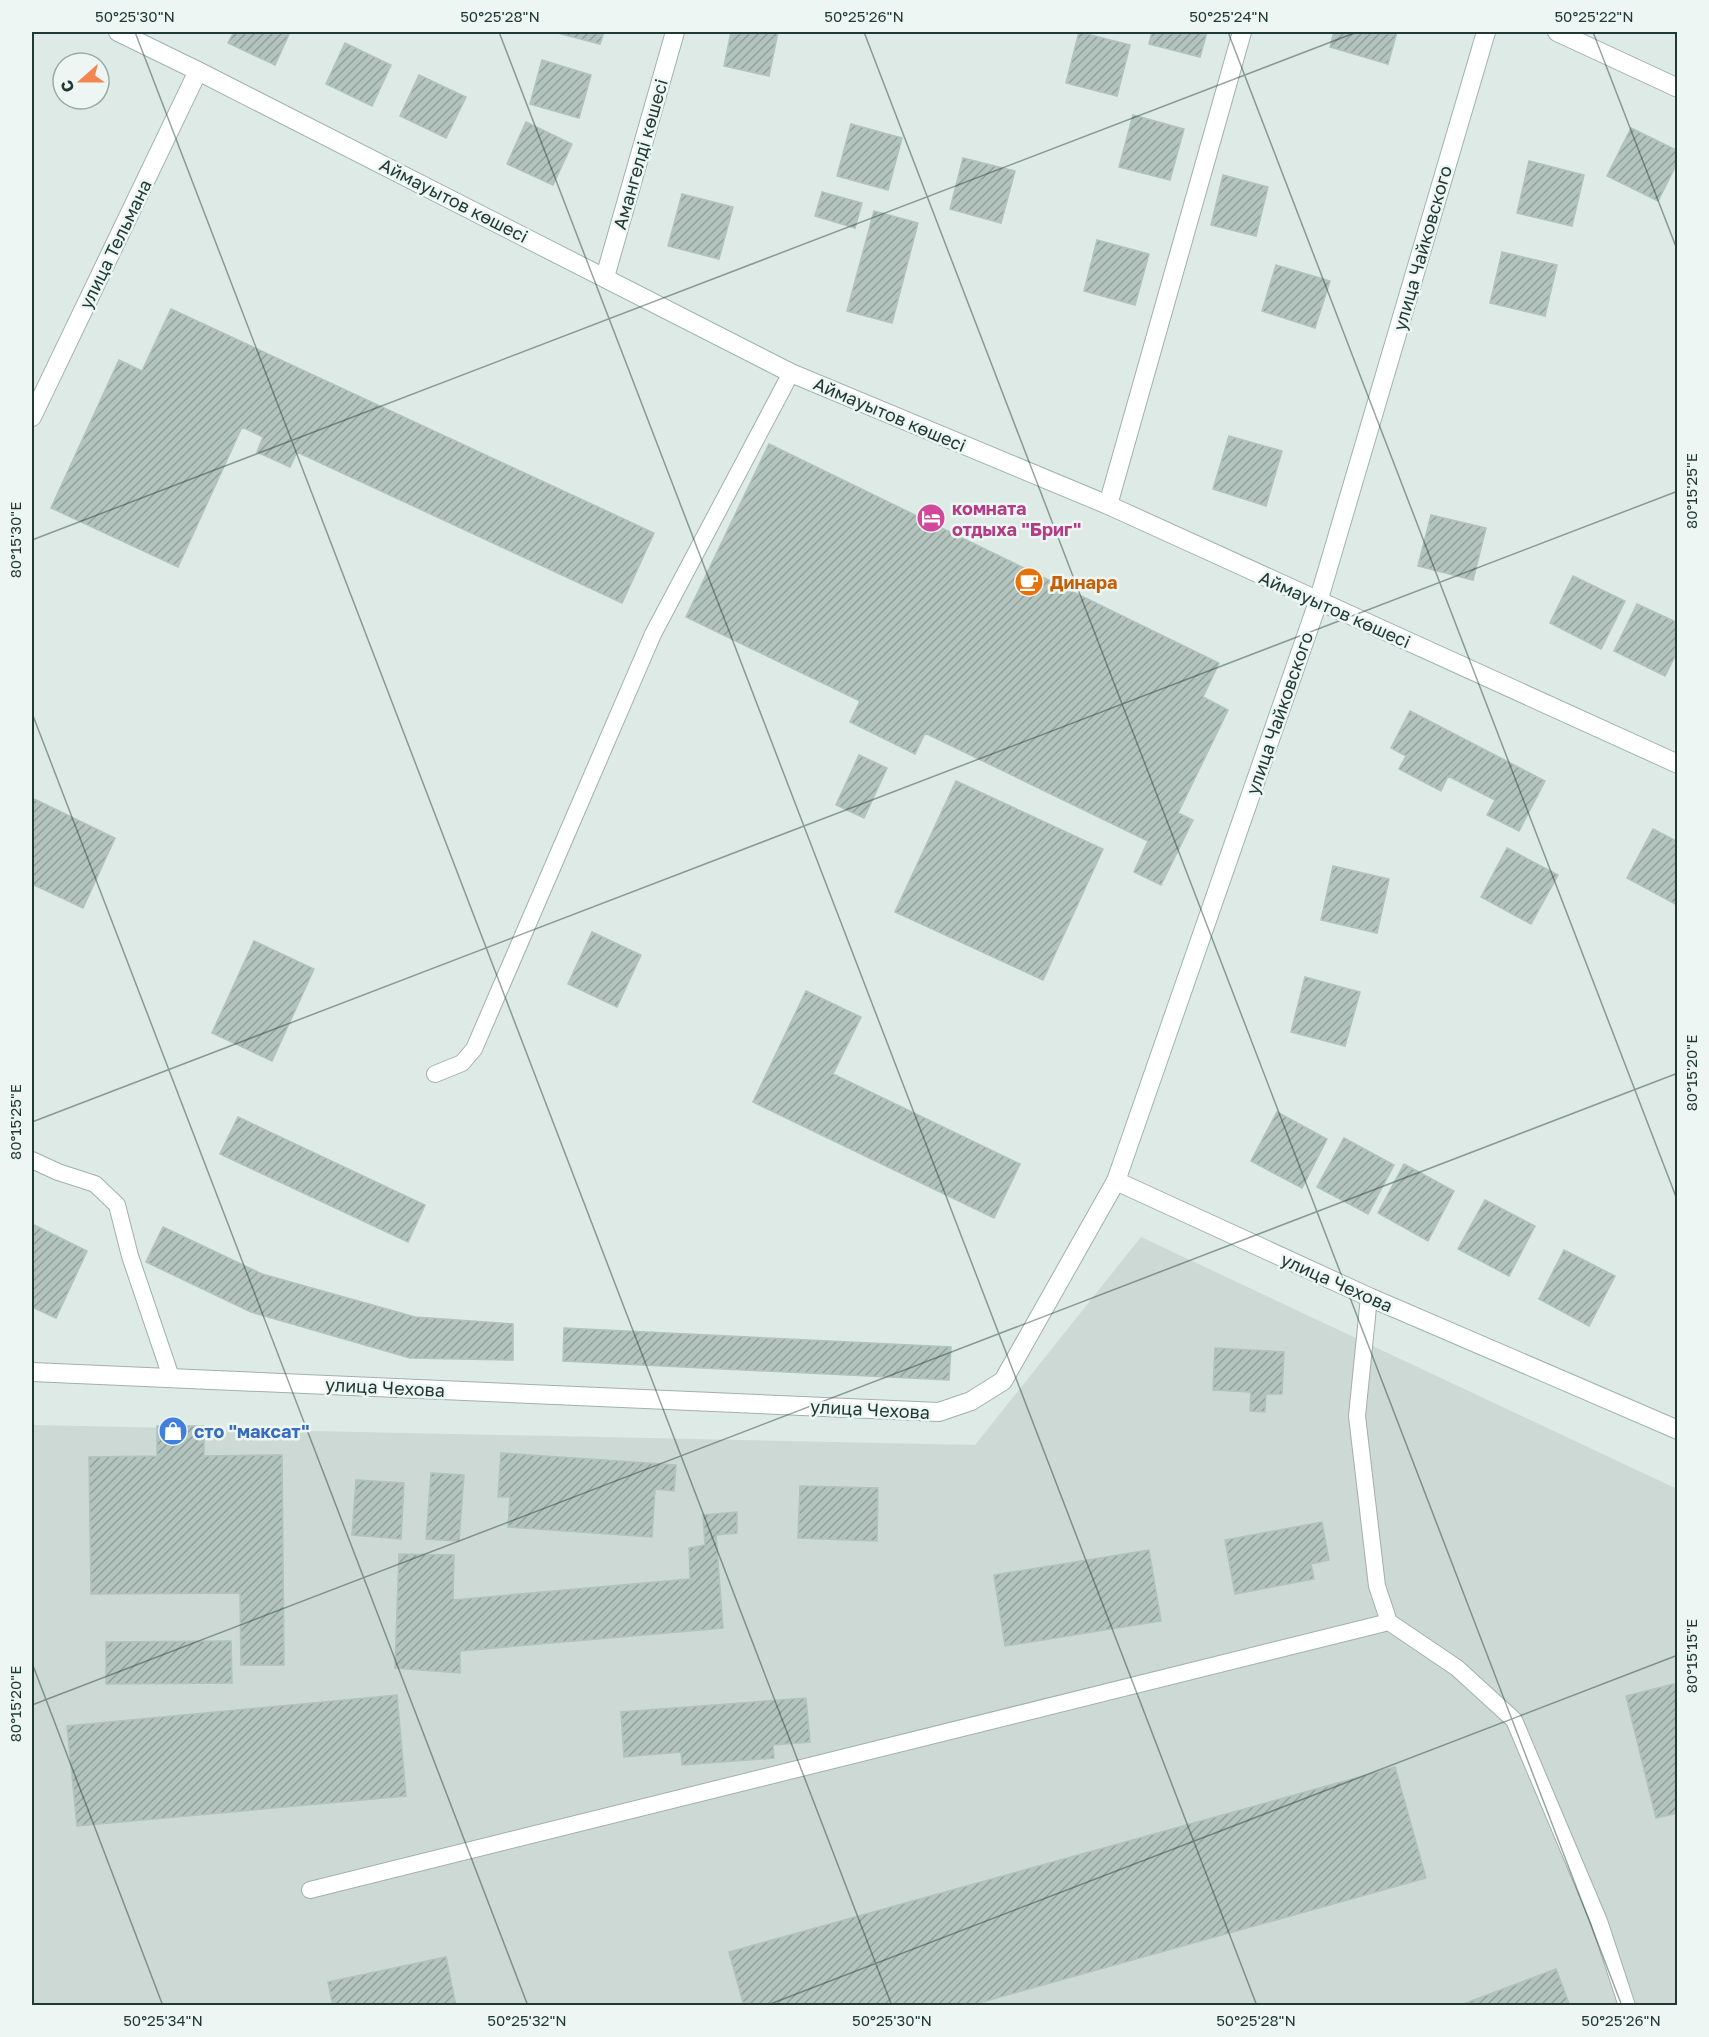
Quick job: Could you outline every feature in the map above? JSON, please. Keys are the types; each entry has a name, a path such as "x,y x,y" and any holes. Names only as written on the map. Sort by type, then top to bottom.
{"street":[{"name":"Аймауытов көшесі","path":"118,32 198,70 791,373 1108,505 1677,764"},
{"name":"Амангелді көшесі","path":"605,277 675,32"},
{"path":"1108,505 1242,32"},
{"name":"улица Чайковского","path":"1116,1181 1318,602 1486,32"},
{"path":"1557,32 1677,88"},
{"name":"улица Тельмана","path":"32,417 198,70"},
{"name":"улица Чехова","path":"32,1372 939,1412 971,1401 1002,1381 1116,1181 1369,1297 1677,1430"}],"lane":[{"path":"435,1074 462,1063 474,1049 653,634 791,373"},
{"path":"32,1160 58,1172 95,1184 117,1205 130,1256 171,1377"},
{"path":"1369,1297 1357,1416 1377,1586 1389,1622 1457,1668 1514,1720 1599,1920 1628,2006"},
{"path":"310,1890 1389,1622"}],"shaded area":[{"path":"1141,1237 1677,1489 1677,2005 32,2006 32,1425 975,1445"}],"building":[{"path":"234,32 290,32 275,65 228,43"},
{"path":"554,32 604,32 600,44"},
{"path":"731,32 778,32 769,76 724,66"},
{"path":"1079,32 1130,45 1117,96 1066,83"},
{"path":"1152,32 1207,32 1200,57 1149,44"},
{"path":"1334,32 1397,32 1388,64 1330,47"},
{"path":"345,43 391,65 372,106 326,84"},
{"path":"542,60 591,75 579,118 530,104"},
{"path":"419,75 466,97 446,138 400,116"},
{"path":"1133,115 1184,129 1170,180 1119,167"},
{"path":"526,122 572,144 553,185 507,164"},
{"path":"851,124 902,138 888,190 837,176"},
{"path":"1631,128 1678,151 1678,161 1658,201 1607,176"},
{"path":"963,158 1015,171 1001,223 950,209"},
{"path":"1529,161 1584,175 1572,226 1517,213"},
{"path":"1223,175 1268,187 1256,236 1211,225"},
{"path":"822,192 862,203 855,228 815,216"},
{"path":"682,194 733,207 719,259 668,246"},
{"path":"874,211 918,223 892,323 847,311"},
{"path":"1097,240 1149,254 1135,305 1084,291"},
{"path":"1502,252 1557,265 1545,316 1490,303"},
{"path":"1276,265 1330,281 1315,328 1262,311"},
{"path":"171,309 654,533 622,603 297,452 290,467 257,452 263,437 242,427 178,567 51,508 119,360 142,371"},
{"path":"1229,436 1282,451 1266,506 1213,489"},
{"path":"769,444 1219,663 1203,697 1228,710 1178,813 1193,820 1161,885 1134,872 1148,841 925,733 915,754 850,722 860,701 686,617"},
{"path":"1431,515 1486,528 1473,580 1418,566"},
{"path":"1573,576 1625,601 1601,649 1550,623"},
{"path":"1637,604 1678,623 1678,650 1665,676 1614,651"},
{"path":"1410,711 1545,781 1519,831 1487,815 1495,800 1448,776 1441,791 1399,769 1406,756 1391,748"},
{"path":"859,755 887,768 864,818 836,805"},
{"path":"956,781 1103,849 1043,980 895,912"},
{"path":"32,798 115,838 83,908 32,884"},
{"path":"1653,829 1678,842 1677,905 1627,878"},
{"path":"1507,848 1558,875 1531,924 1481,897"},
{"path":"1333,866 1389,879 1377,933 1321,920"},
{"path":"592,932 641,955 617,1007 568,984"},
{"path":"254,941 314,969 272,1061 212,1033"},
{"path":"1305,977 1360,992 1345,1046 1291,1032"},
{"path":"806,991 861,1017 833,1074 1020,1164 994,1218 753,1102"},
{"path":"1277,1112 1327,1139 1302,1188 1251,1161"},
{"path":"238,1117 425,1205 408,1242 220,1154"},
{"path":"1344,1138 1394,1165 1368,1214 1317,1187"},
{"path":"1404,1164 1454,1191 1428,1241 1378,1213"},
{"path":"1485,1200 1535,1226 1509,1276 1458,1249"},
{"path":"32,1224 87,1251 56,1318 32,1307"},
{"path":"163,1227 262,1274 415,1317 513,1324 513,1360 410,1358 251,1312 146,1262"},
{"path":"1564,1250 1615,1276 1589,1326 1539,1299"},
{"path":"564,1328 951,1347 949,1380 563,1361"},
{"path":"1215,1348 1284,1352 1282,1394 1266,1394 1265,1412 1250,1411 1251,1392 1213,1390"},
{"path":"157,1426 204,1426 204,1456 282,1455 284,1665 241,1665 240,1593 91,1594 89,1457 157,1456"},
{"path":"501,1453 676,1465 674,1491 655,1489 652,1537 508,1527 510,1497 498,1497"},
{"path":"431,1473 464,1475 459,1541 426,1539"},
{"path":"356,1480 404,1483 401,1539 352,1535"},
{"path":"800,1486 878,1488 877,1541 798,1538"},
{"path":"737,1512 737,1533 716,1535 723,1628 460,1651 460,1673 395,1668 399,1554 454,1555 453,1600 690,1579 689,1548 705,1545 703,1515"},
{"path":"1322,1522 1329,1560 1311,1564 1314,1579 1235,1594 1225,1540"},
{"path":"1149,1550 1161,1621 1005,1646 994,1575"},
{"path":"231,1641 232,1683 106,1684 106,1642"},
{"path":"1678,1683 1678,1813 1656,1818 1626,1696"},
{"path":"397,1695 406,1796 77,1826 67,1726"},
{"path":"806,1698 810,1742 773,1745 774,1758 682,1765 681,1752 624,1757 621,1712"},
{"path":"1395,1767 1426,1878 968,2006 744,2006 729,1952"},
{"path":"446,1957 456,2006 333,2006 328,1982"},
{"path":"1556,1969 1570,2006 1458,2006"}],"place":[{"name":"комната отдыха \"Бриг\"","path":"931,518"},
{"name":"Динара","path":"1029,582"},
{"name":"сто \"максат\"","path":"173,1431"}]}
